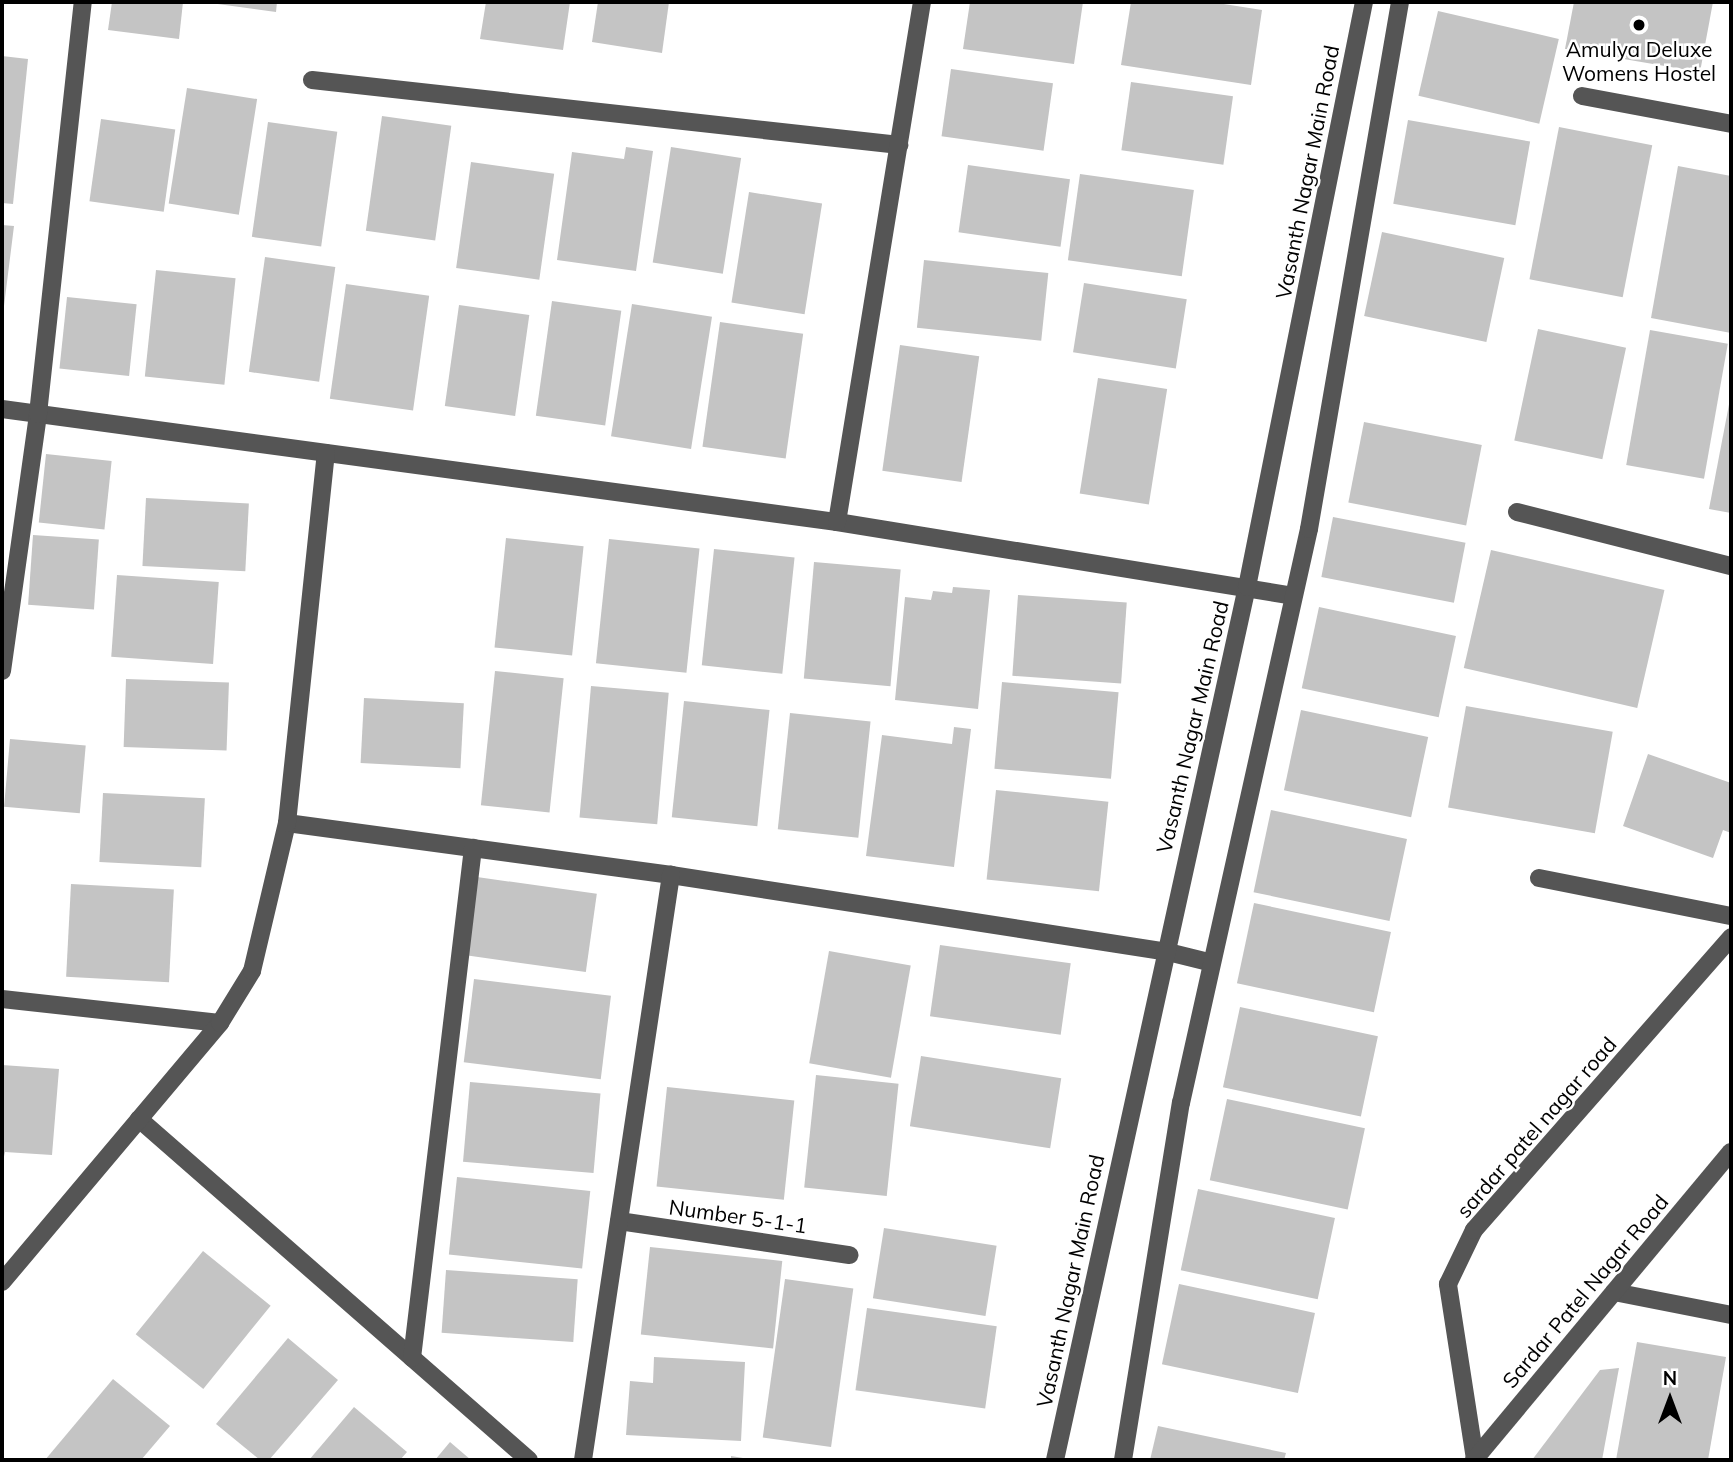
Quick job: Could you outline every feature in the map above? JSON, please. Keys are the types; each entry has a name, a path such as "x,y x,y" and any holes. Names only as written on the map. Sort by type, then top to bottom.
{"street":[{"path":"2,671 38,414 83,2"},
{"path":"837,522 922,2"},
{"name":"Vasanth Nagar Main Road","path":"1055,1460 1164,951 1247,587 1364,2"},
{"path":"1123,1460 1181,1103 1309,529 1400,2"},
{"path":"312,80 899,145"},
{"path":"1582,96 1731,124"},
{"path":"2,409 837,522 1293,596"},
{"path":"2,1282 220,1023 251,971 287,823 326,453"},
{"path":"1517,512 1731,566"},
{"path":"287,823 671,875 1164,951 1212,963"},
{"path":"412,1358 473,848"},
{"path":"583,1460 671,875"},
{"path":"1539,878 1731,916"},
{"name":"sardar patel nagar road","path":"1475,1459 1448,1284 1469,1241 1731,937"},
{"path":"2,999 220,1023"},
{"path":"139,1119 529,1460"},
{"name":"Sardar Patel Nagar Road","path":"1475,1459 1731,1152"},
{"name":"Number 5-1-1","path":"619,1221 850,1255"},
{"path":"1614,1292 1731,1315"}],"building":[{"path":"112,2 183,2 179,39 108,30"},
{"path":"203,2 277,2 276,12"},
{"path":"486,2 570,2 563,50 480,39"},
{"path":"598,2 669,2 662,53 592,42"},
{"path":"970,2 1083,2 1074,64 963,49"},
{"path":"1131,2 1211,2 1262,10 1251,85 1121,65"},
{"name":"Amulya Deluxe Womens Hostel","path":"1574,2 1713,2 1700,72 1565,49"},
{"path":"1438,11 1559,39 1539,124 1418,96"},
{"path":"2,56 28,59 13,204 2,203"},
{"path":"951,69 1053,83 1044,151 942,136"},
{"path":"1131,82 1233,96 1223,165 1121,150"},
{"path":"187,88 257,99 239,215 169,204"},
{"path":"382,116 451,126 435,241 366,231"},
{"path":"101,119 175,129 164,212 89,201"},
{"path":"1408,120 1530,142 1515,225 1393,204"},
{"path":"268,122 337,132 321,247 252,237"},
{"path":"1559,127 1652,145 1623,297 1529,279"},
{"path":"626,147 653,151 636,271 557,260 572,152 624,159"},
{"path":"671,147 741,158 723,274 653,263"},
{"path":"471,162 554,174 539,280 456,268"},
{"path":"968,165 1070,179 1061,247 959,232"},
{"path":"1678,166 1731,176 1731,333 1651,318"},
{"path":"1080,174 1194,190 1182,276 1068,260"},
{"path":"749,192 822,204 805,314 731,303"},
{"path":"2,225 14,226 3,314 2,314"},
{"path":"1382,232 1504,258 1486,342 1364,316"},
{"path":"265,257 335,267 319,382 249,372"},
{"path":"924,260 1048,273 1041,341 917,328"},
{"path":"156,270 236,278 224,385 145,376"},
{"path":"1084,283 1187,299 1176,368 1073,352"},
{"path":"346,284 429,296 413,411 330,399"},
{"path":"67,297 137,304 129,376 59,369"},
{"path":"552,301 621,311 605,426 536,416"},
{"path":"632,304 712,317 691,449 611,436"},
{"path":"459,305 529,315 515,416 445,406"},
{"path":"720,322 803,334 786,458 702,447"},
{"path":"1538,329 1626,348 1602,459 1514,441"},
{"path":"1650,330 1728,344 1704,479 1626,465"},
{"path":"900,345 979,356 962,482 882,471"},
{"path":"1098,378 1167,389 1149,505 1080,494"},
{"path":"1731,394 1731,513 1709,509"},
{"path":"1364,422 1482,445 1466,525 1348,502"},
{"path":"46,454 112,461 104,530 39,523"},
{"path":"146,498 249,503 245,571 142,566"},
{"path":"1333,517 1466,543 1454,603 1321,577"},
{"path":"33,535 99,540 94,609 28,605"},
{"path":"506,538 584,546 572,656 495,647"},
{"path":"609,539 700,549 686,673 596,663"},
{"path":"714,549 795,557 782,674 702,665"},
{"path":"1491,550 1664,590 1637,708 1464,668"},
{"path":"814,562 901,570 890,686 804,679"},
{"path":"117,575 219,582 213,664 111,657"},
{"path":"953,587 990,590 978,709 895,700 905,597 931,600 933,591 952,593"},
{"path":"1018,595 1127,603 1121,683 1012,676"},
{"path":"1319,607 1456,636 1439,717 1302,688"},
{"path":"495,671 564,678 550,812 481,805"},
{"path":"126,679 229,683 227,751 124,747"},
{"path":"1002,682 1119,692 1111,779 994,769"},
{"path":"591,686 669,693 657,824 579,817"},
{"path":"364,698 464,703 460,768 361,763"},
{"path":"684,701 770,710 757,826 672,817"},
{"path":"1466,706 1613,732 1595,833 1448,807"},
{"path":"1301,710 1428,737 1411,817 1284,790"},
{"path":"790,713 871,721 858,838 778,829"},
{"path":"954,727 971,729 954,867 866,856 882,735 952,744"},
{"path":"10,739 86,746 80,813 4,807"},
{"path":"1648,754 1731,783 1731,833 1723,830 1713,858 1623,826"},
{"path":"996,790 1108,802 1099,891 987,880"},
{"path":"103,793 205,798 201,867 99,862"},
{"path":"1271,810 1407,839 1389,921 1254,892"},
{"path":"477,877 597,894 586,972 466,955"},
{"path":"71,884 174,889 169,982 66,977"},
{"path":"1254,903 1391,932 1374,1012 1237,983"},
{"path":"940,945 1071,963 1061,1035 930,1016"},
{"path":"829,951 911,965 891,1078 809,1063"},
{"path":"474,979 611,996 601,1079 464,1062"},
{"path":"1240,1007 1378,1036 1361,1117 1223,1087"},
{"path":"921,1056 1061,1078 1050,1148 910,1126"},
{"path":"2,1065 59,1069 52,1155 5,1152 2,1166"},
{"path":"816,1075 899,1084 887,1196 804,1187"},
{"path":"470,1082 601,1093 594,1173 463,1162"},
{"path":"667,1087 794,1100 784,1200 657,1186"},
{"path":"1227,1099 1365,1128 1348,1210 1210,1180"},
{"path":"457,1177 590,1191 582,1269 449,1255"},
{"path":"1198,1189 1335,1218 1318,1299 1181,1270"},
{"path":"884,1228 997,1246 985,1316 873,1298"},
{"path":"650,1247 782,1261 773,1348 641,1335"},
{"path":"203,1251 271,1306 203,1389 136,1334"},
{"path":"446,1270 578,1279 573,1342 442,1333"},
{"path":"785,1279 853,1289 831,1447 763,1437"},
{"path":"1179,1284 1315,1313 1298,1393 1162,1364"},
{"path":"867,1308 997,1326 985,1408 855,1390"},
{"path":"288,1338 338,1380 269,1460 260,1460 216,1424"},
{"path":"1637,1342 1726,1357 1708,1460 1616,1460"},
{"path":"654,1357 745,1362 741,1441 626,1435 630,1381 653,1383"},
{"path":"1619,1368 1602,1460 1532,1460 1600,1370"},
{"path":"113,1379 170,1426 141,1460 45,1460"},
{"path":"354,1407 407,1452 400,1460 309,1460"},
{"path":"1158,1426 1286,1453 1284,1460 1150,1460"},
{"path":"450,1442 471,1460 435,1460"},
{"path":"731,1456 749,1459 749,1460 731,1460"}],"place":[{"name":"Amulya Deluxe Womens Hostel","path":"1639,25"}]}
